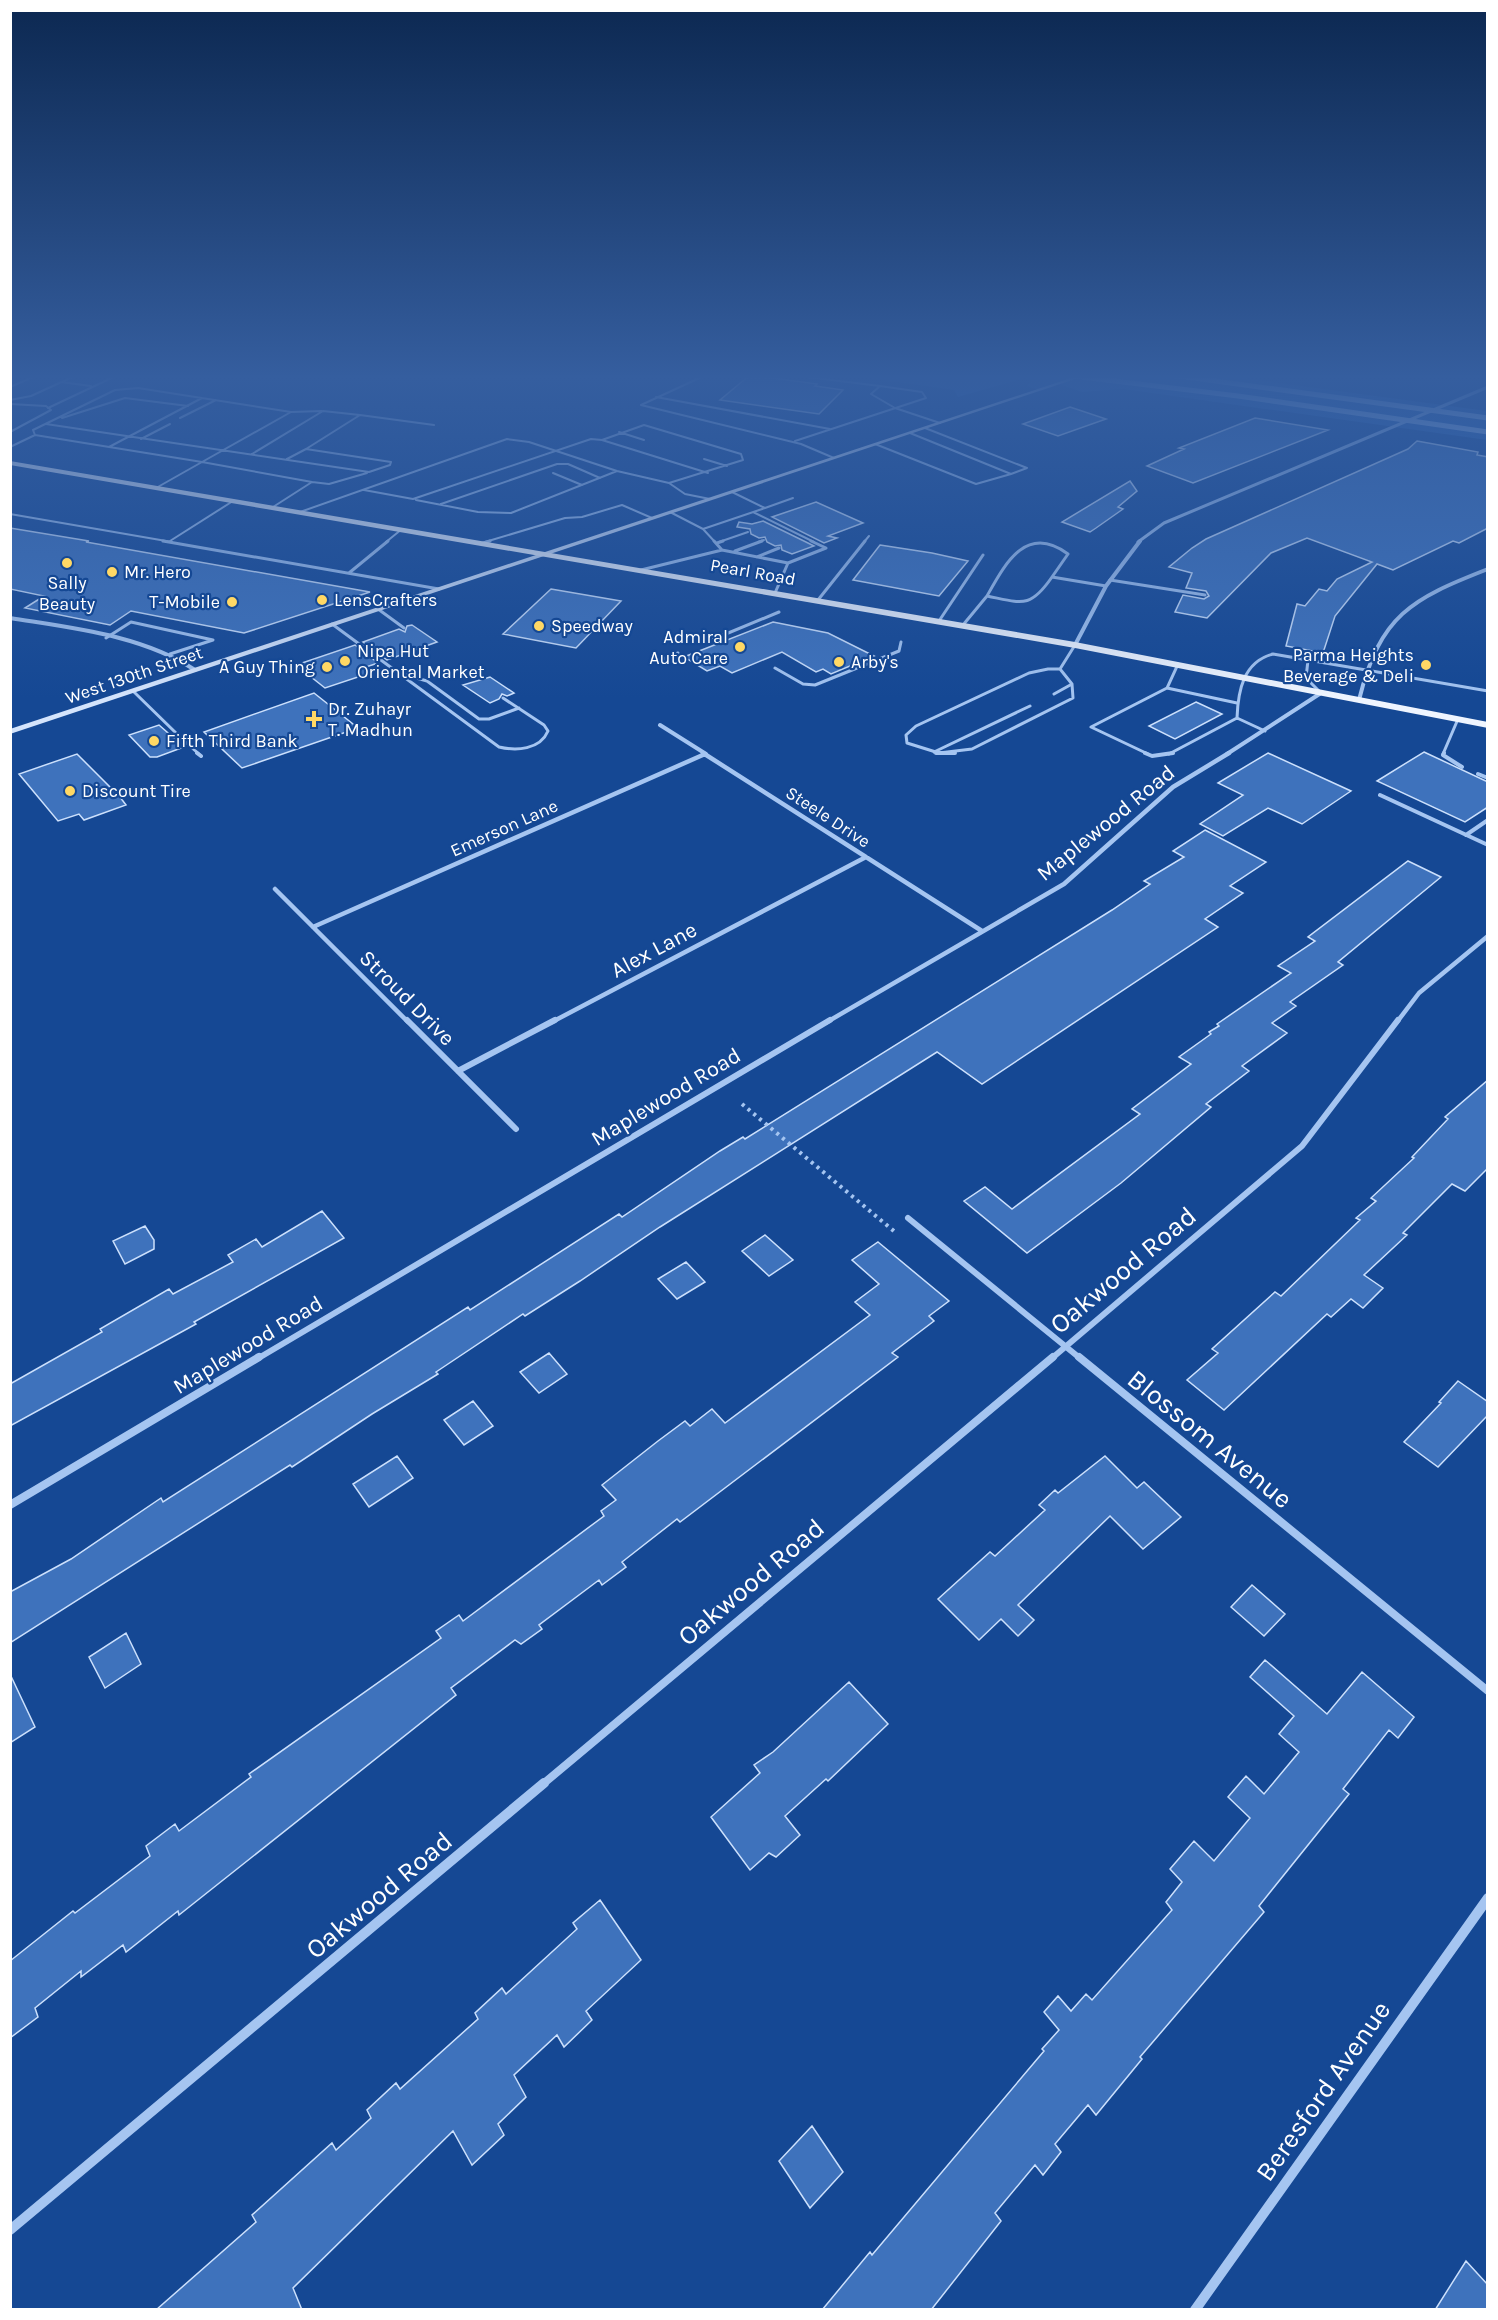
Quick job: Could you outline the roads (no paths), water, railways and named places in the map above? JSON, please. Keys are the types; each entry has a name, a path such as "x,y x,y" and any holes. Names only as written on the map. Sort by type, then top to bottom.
{"main road":[{"name":"Pearl Road","path":"123,482 1075,645 1488,725"},
{"name":"West 130th Street","path":"10,732 761,482"}],"street":[{"path":"1075,645 1106,586 1134,545 1164,523 1261,482"},
{"path":"1359,700 1365,669 1396,616 1427,594 1488,569"},
{"path":"10,618 170,654 195,670"},
{"name":"Maplewood Road","path":"10,1505 1064,884 1173,787 1265,731 1321,693"},
{"name":"Steele Drive","path":"660,725 982,932"},
{"name":"Emerson Lane","path":"314,927 705,754"},
{"name":"Alex Lane","path":"458,1071 866,857"},
{"name":"Stroud Drive","path":"275,889 516,1130"},
{"name":"Oakwood Road","path":"10,2230 1302,1146 1419,993 1488,936"},
{"name":"Blossom Avenue","path":"908,1218 1488,1691"},
{"name":"Beresford Avenue","path":"1195,2310 1488,1898"}],"lane":[{"path":"156,488 166,482"},
{"path":"273,507 312,482"},
{"path":"314,482 335,482"},
{"path":"300,512 381,482"},
{"path":"413,500 463,482"},
{"path":"439,504 503,482"},
{"path":"575,482 582,485"},
{"path":"361,489 494,514 511,513 589,482"},
{"path":"666,482 685,494 710,499"},
{"path":"732,492 765,508"},
{"path":"703,529 793,498"},
{"path":"170,542 233,501"},
{"path":"483,543 622,505 652,518"},
{"path":"670,512 703,529 722,550"},
{"path":"641,570 722,550 788,563 826,548 753,512"},
{"path":"10,514 439,589"},
{"path":"766,526 775,523"},
{"path":"350,573 402,529"},
{"path":"783,534 792,531"},
{"path":"717,543 748,532"},
{"path":"818,600 869,536"},
{"path":"799,542 807,539"},
{"path":"732,552 764,540"},
{"path":"963,626 987,596 1016,549 1028,544 1047,544 1060,547 1068,554 1037,600 1028,603 987,596"},
{"path":"757,557 779,548"},
{"path":"939,621 983,555"},
{"path":"775,593 788,563"},
{"path":"1052,577 1106,586"},
{"path":"1110,580 1204,595"},
{"path":"378,609 404,628"},
{"path":"710,641 779,612"},
{"path":"106,638 131,622 213,640 170,654"},
{"path":"332,624 504,749 518,749 536,744 549,734 544,725 503,698"},
{"path":"774,668 803,684 823,684 898,651 901,642"},
{"path":"1060,669 1075,645"},
{"path":"663,659 678,653"},
{"path":"1237,718 1237,704 1249,666 1259,657 1266,655 1365,669 1488,691"},
{"path":"1308,660 1306,678 1321,693"},
{"path":"1178,664 1167,688 1091,727 1152,756 1171,754 1237,718"},
{"path":"1060,669 1072,684 1073,699 972,749 957,754 932,753 907,743 906,735 910,730 1029,673 1060,669"},
{"path":"399,673 427,681 479,719 489,719 519,708"},
{"path":"1054,694 1072,684"},
{"path":"1167,688 1237,704"},
{"path":"133,691 176,733"},
{"path":"932,753 1030,706"},
{"path":"1237,718 1265,731"},
{"path":"1458,719 1443,756 1462,767"},
{"path":"182,739 201,756"},
{"path":"1478,774 1488,778"},
{"path":"1380,795 1488,845"},
{"path":"1466,835 1488,820"}],"place":[{"name":"Sally Beauty","path":"67,563"},
{"name":"Mr. Hero","path":"112,572"},
{"name":"LensCrafters","path":"322,600"},
{"name":"T-Mobile","path":"232,602"},
{"name":"Speedway","path":"539,626"},
{"name":"Admiral Auto Care","path":"740,647"},
{"name":"Nipa Hut Oriental Market","path":"345,661"},
{"name":"Arby's","path":"839,662"},
{"name":"Parma Heights Beverage & Deli","path":"1426,665"},
{"name":"A Guy Thing","path":"327,667"},
{"name":"Dr. Zuhayr T. Madhun","path":"314,719"},
{"name":"Fifth Third Bank","path":"154,741"},
{"name":"Discount Tire","path":"70,791"}]}
